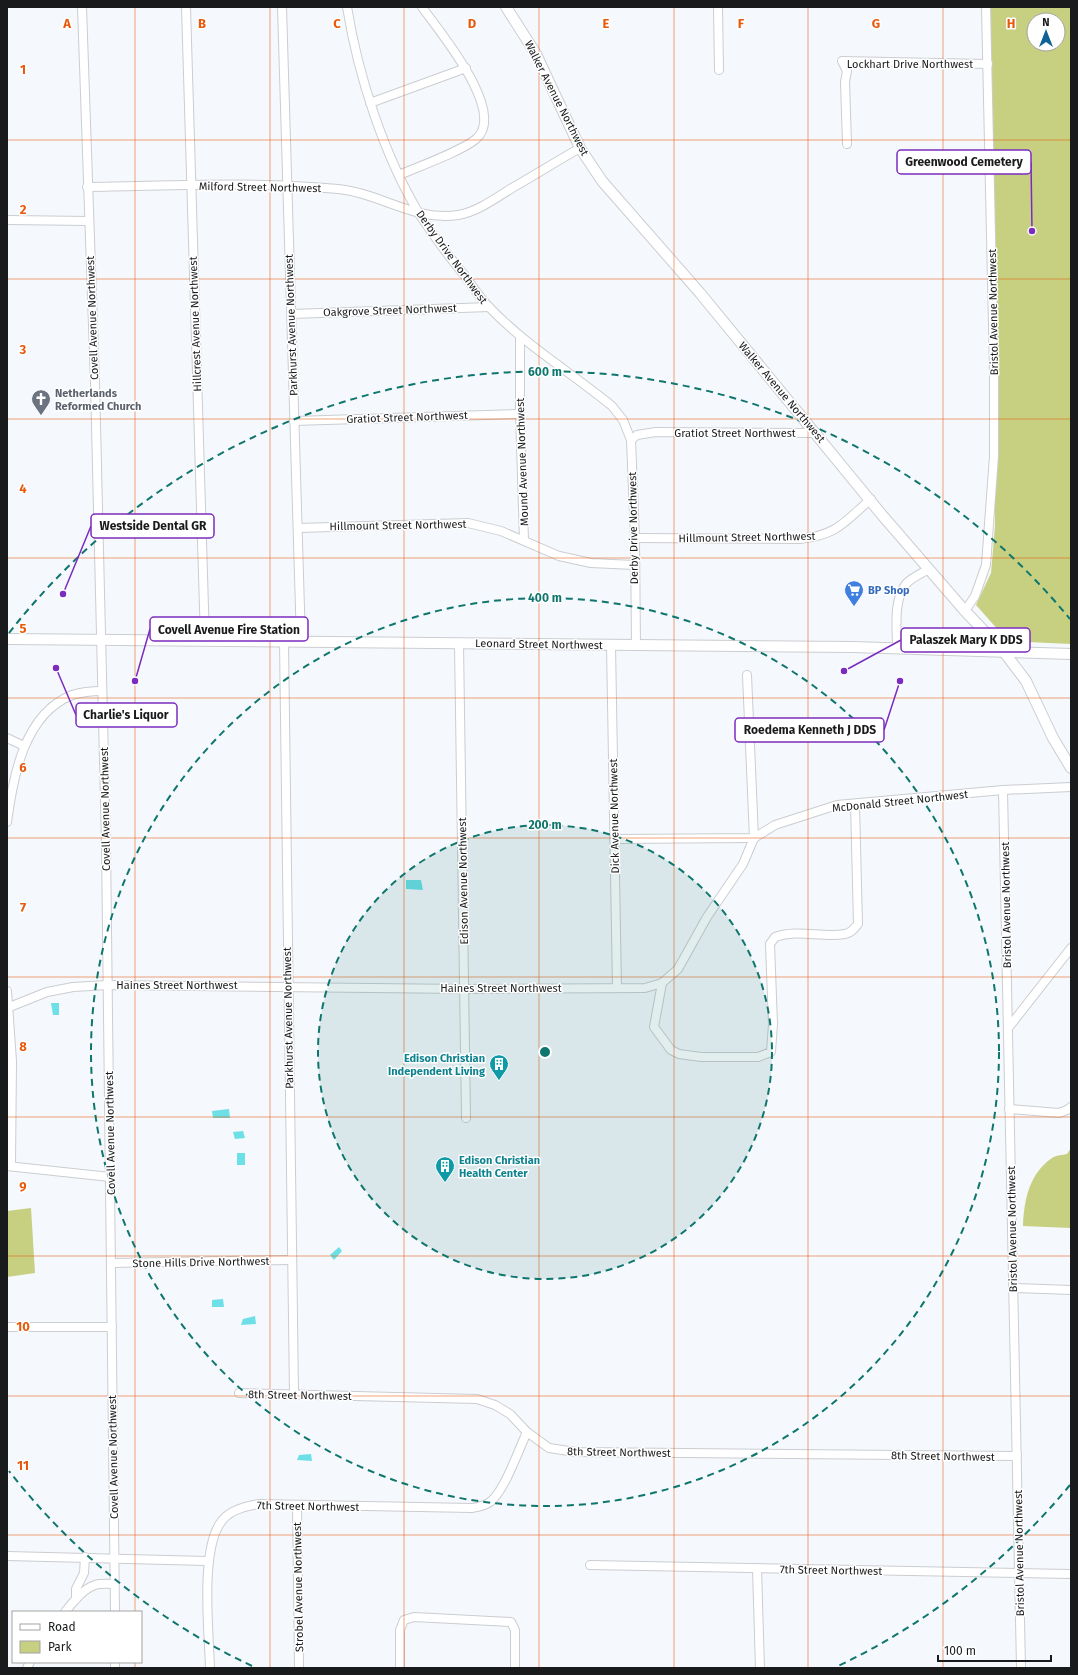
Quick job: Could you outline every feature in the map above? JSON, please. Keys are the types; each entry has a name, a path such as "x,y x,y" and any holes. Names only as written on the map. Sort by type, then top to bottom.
{"main road":[{"name":"Walker Avenue Northwest","path":"506,7 536,54 580,148 602,182 700,293 817,433 871,499 882,515 965,611 1004,652 1026,681 1053,738 1071,768"},
{"name":"Leonard Street Northwest","path":"7,639 897,648 1071,654"}],"street":[{"name":"Covell Avenue Northwest","path":"82,7 101,641 108,985 115,1611"},
{"name":"Hillcrest Avenue Northwest","path":"186,7 206,641"},
{"name":"Parkhurst Avenue Northwest","path":"282,7 286,186 292,314 301,642"},
{"name":"Derby Drive Northwest","path":"347,7 357,56 370,103 399,175 420,214 458,268 489,307 520,336 612,406 623,420 631,440 635,538 634,565 636,646"},
{"path":"399,175 466,146 478,138 484,123 484,106 466,68 422,7"},
{"path":"718,7 719,70"},
{"name":"Bristol Avenue Northwest","path":"965,611 975,596 986,565 994,456 994,366 986,7"},
{"name":"Lockhart Drive Northwest","path":"847,144 845,82 847,71 842,61 988,64"},
{"path":"370,103 466,68"},
{"name":"Milford Street Northwest","path":"88,187 286,186 340,190 366,194 420,214 442,216 460,215 490,202 580,148"},
{"path":"7,220 89,220"},
{"name":"Oakgrove Street Northwest","path":"292,314 489,307"},
{"name":"Mound Avenue Northwest","path":"520,336 520,414 524,540"},
{"name":"Gratiot Street Northwest","path":"294,421 520,414"},
{"name":"Gratiot Street Northwest","path":"631,440 637,435 656,432 817,433"},
{"name":"Hillmount Street Northwest","path":"635,538 800,539 820,537 836,530 871,499"},
{"name":"Hillmount Street Northwest","path":"298,528 468,523 501,531 559,556 591,563 634,565"},
{"path":"897,648 897,618 901,591 907,583 929,569"},
{"name":"Parkhurst Avenue Northwest","path":"284,642 291,1260 294,1394"},
{"name":"Edison Avenue Northwest","path":"459,644 466,1118"},
{"name":"Dick Avenue Northwest","path":"611,645 617,988"},
{"name":"Haines Street Northwest","path":"8,1007 47,992 73,987 108,985 465,989 645,988 662,983 678,969 707,917 744,864 754,838 747,676"},
{"path":"7,822 9,806 24,746 42,718 62,700 83,692 102,691"},
{"path":"7,738 24,746"},
{"name":"McDonald Street Northwest","path":"754,838 774,825 837,805 1004,790 1071,787"},
{"name":"Bristol Avenue Northwest","path":"1004,790 1021,1668"},
{"path":"662,983 654,1027 671,1050 678,1054 701,1057 758,1057 771,1052 773,1024 770,944 775,937 799,933 846,934 853,931 858,924 855,804"},
{"path":"614,839 754,838"},
{"path":"1009,1027 1071,948"},
{"path":"7,990 12,1061 9,1165 110,1177"},
{"path":"1009,1109 1059,1113 1068,1110 1071,1107"},
{"name":"Stone Hills Drive Northwest","path":"111,1263 291,1260"},
{"path":"1013,1288 1071,1290"},
{"path":"7,1327 112,1327"},
{"name":"8th Street Northwest","path":"239,1393 477,1398 495,1405 510,1414 527,1432 549,1448 576,1452 1017,1456"},
{"name":"7th Street Northwest","path":"210,1668 208,1561 213,1536 221,1522 233,1512 245,1506 258,1504 472,1508 482,1506 490,1503 498,1495 527,1432"},
{"name":"Strobel Avenue Northwest","path":"297,1505 299,1668"},
{"path":"7,1556 85,1557 114,1560 208,1561"},
{"path":"76,1599 76,1589 84,1573 85,1557"},
{"name":"7th Street Northwest","path":"590,1565 1071,1574"},
{"path":"757,1569 760,1668"},
{"path":"66,1611 76,1599 95,1585 114,1584"},
{"path":"400,1668 400,1630 404,1620 414,1617 504,1620 511,1622 515,1630 515,1668"}],"green space":[{"path":"990,7 1071,7 1071,644 1008,641 976,605 991,573 995,526"},
{"path":"1071,1148 1071,1228 1023,1226 1027,1197 1033,1180 1044,1164 1054,1157 1067,1154"},
{"path":"31,1208 35,1273 7,1277 7,1211"}],"water":[{"path":"406,880 421,880 423,890 406,889"},
{"path":"51,1003 59,1003 59,1015 53,1015"},
{"path":"229,1109 230,1118 213,1118 212,1111"},
{"path":"243,1131 245,1138 235,1139 233,1132"},
{"path":"237,1153 245,1153 245,1165 237,1165"},
{"path":"339,1247 342,1251 334,1260 330,1255"},
{"path":"223,1299 224,1307 212,1307 212,1300"},
{"path":"255,1316 256,1324 241,1325 243,1319"},
{"path":"311,1454 312,1461 297,1460 299,1455"}],"place":[{"name":"Greenwood Cemetery","path":"1032,231"},
{"name":"Netherlands Reformed Church","path":"41,416"},
{"name":"Westside Dental GR","path":"63,594"},
{"name":"BP Shop","path":"854,607"},
{"name":"Charlie's Liquor","path":"56,668"},
{"name":"Palaszek Mary K DDS","path":"844,671"},
{"name":"Covell Avenue Fire Station","path":"135,681"},
{"name":"Roedema Kenneth J DDS","path":"900,681"},
{"name":"Edison Christian Independent Living","path":"499,1081"},
{"name":"Edison Christian Health Center","path":"445,1183"}]}
